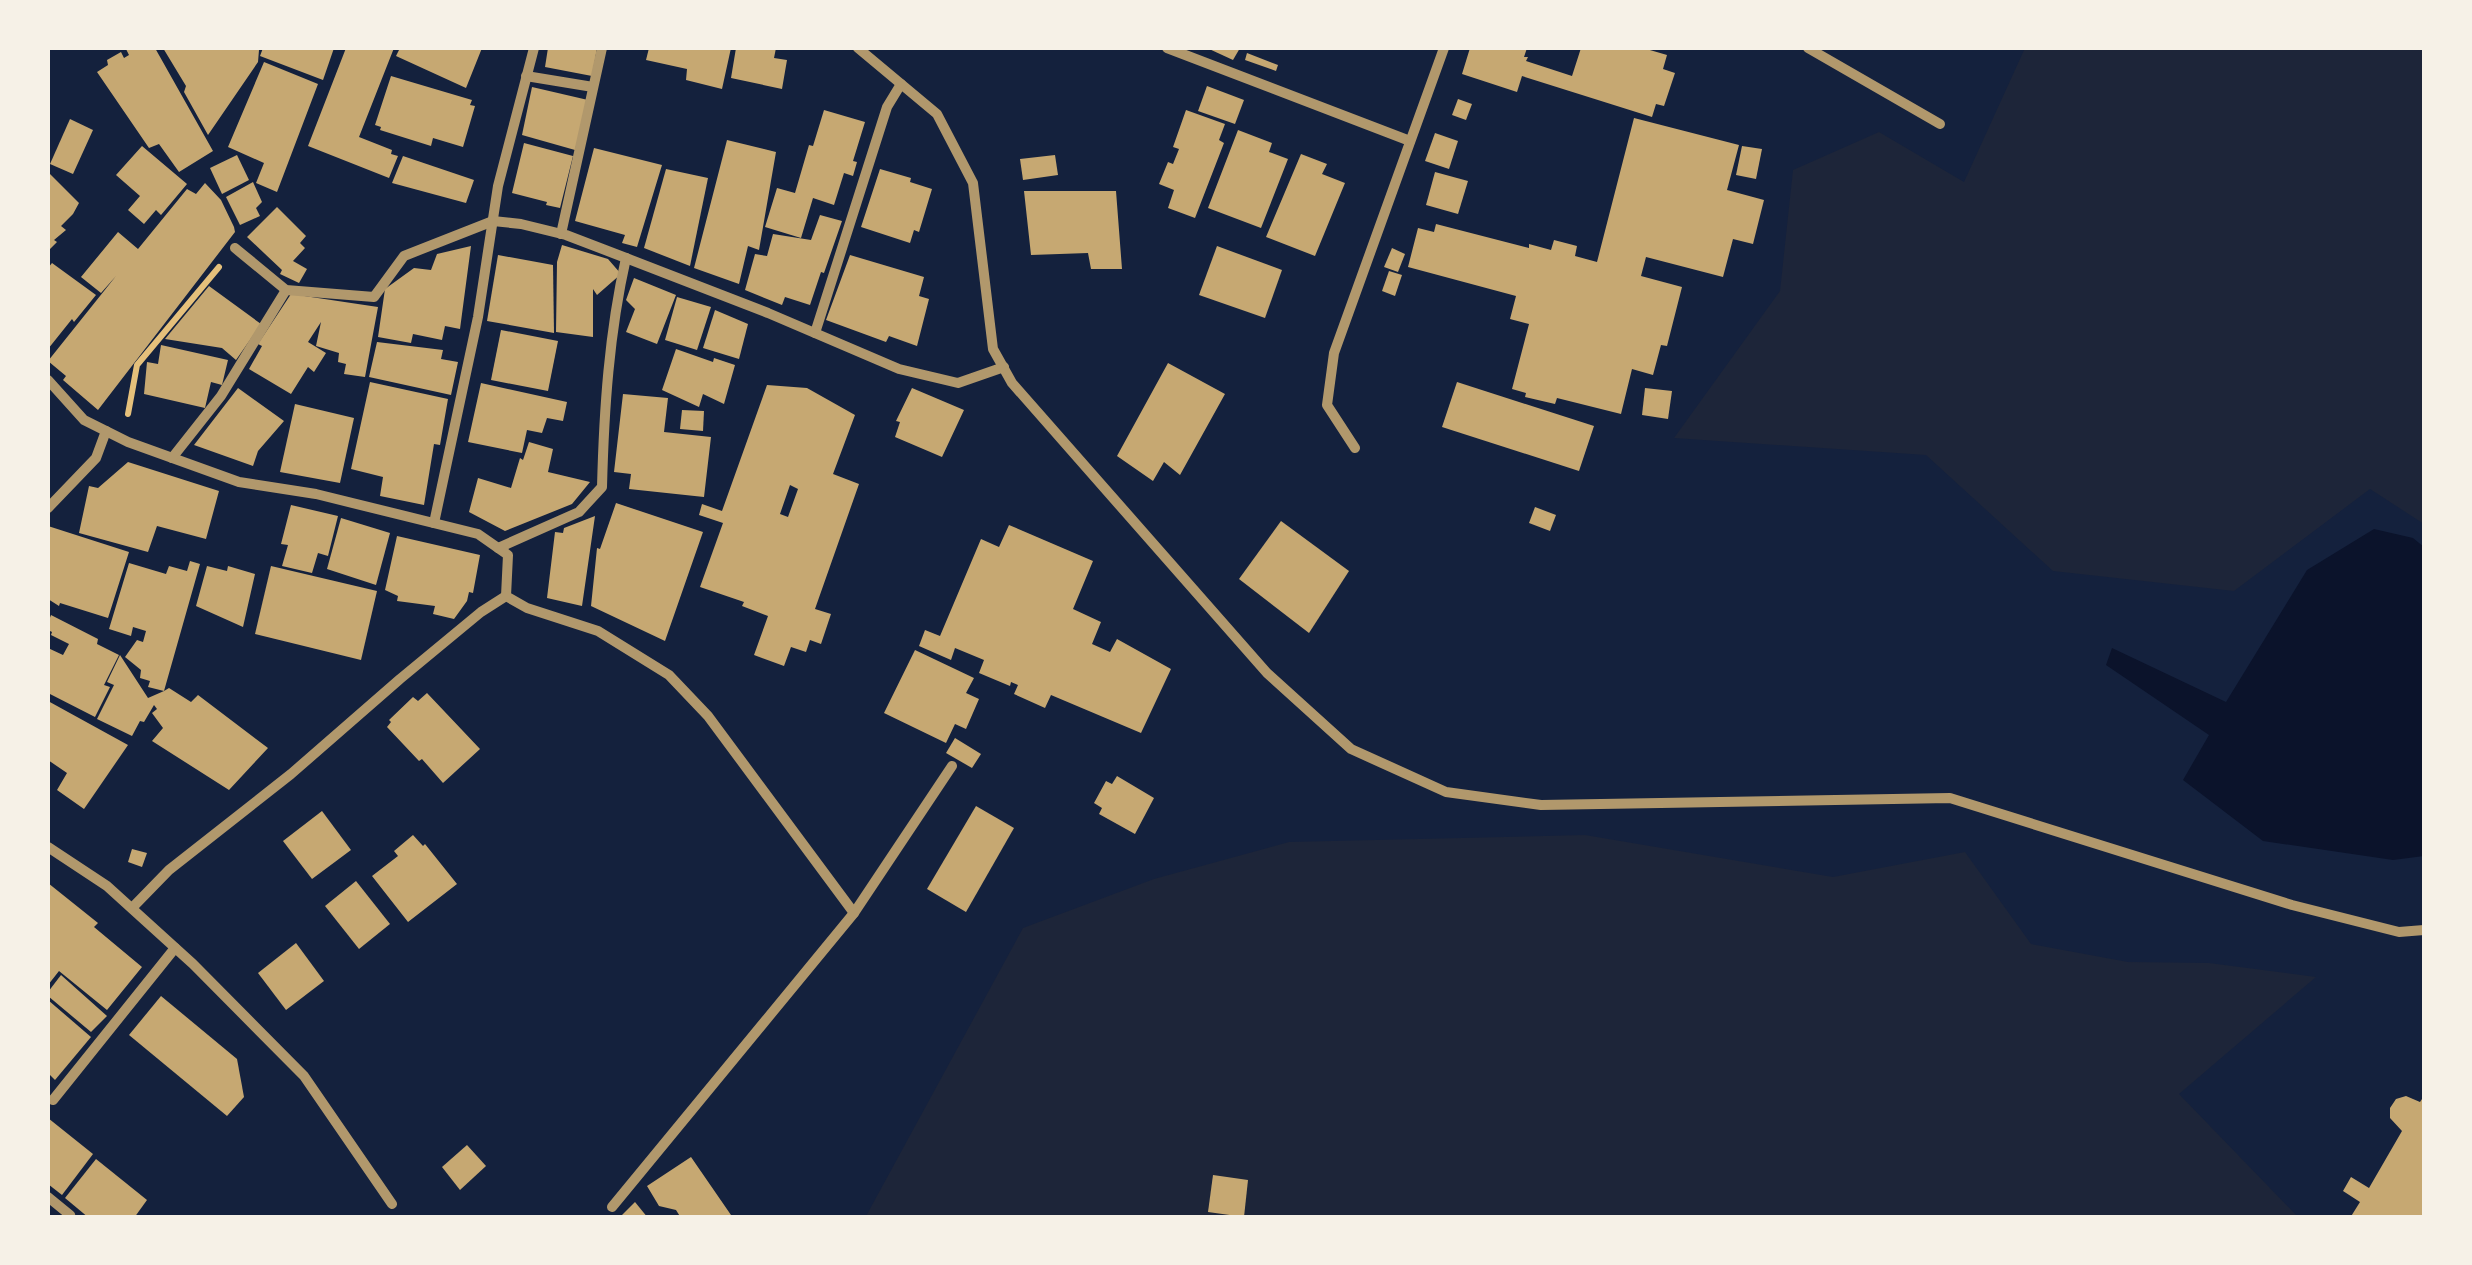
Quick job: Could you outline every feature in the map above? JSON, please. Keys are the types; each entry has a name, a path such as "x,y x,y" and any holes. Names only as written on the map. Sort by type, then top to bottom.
{"street":[{"path":"434,523 478,317 498,186 534,48"},
{"path":"561,234 602,48"},
{"path":"858,48 937,114 974,184 993,349 1012,383 1267,673 1351,750 1446,792 1541,805 1950,798 2292,905 2399,932 2424,930"},
{"path":"1166,48 1410,141"},
{"path":"1356,448 1326,405 1334,353 1444,48"},
{"path":"1808,48 1940,124"},
{"path":"526,76 593,87"},
{"path":"815,333 888,107 901,84"},
{"path":"235,248 286,290 374,296 404,256 493,222 521,224 626,258 900,369 958,382 1004,366"},
{"path":"498,548 579,512 602,487 615,308 626,258"},
{"path":"172,458 221,396 286,290"},
{"path":"48,380 84,420 123,440 239,482 316,494 478,534 508,555 506,596"},
{"path":"48,508 96,458 106,431"},
{"path":"132,908 169,870 291,774 481,612 506,596"},
{"path":"506,596 527,608 598,630 669,675 708,716 854,913"},
{"path":"612,1208 854,913 952,766"},
{"path":"48,847 107,886 132,908 304,1076 392,1204"},
{"path":"53,1100 175,948"},
{"path":"48,1198 68,1218"}],"path":[{"path":"123,440 137,365 235,248"}],"shaded area":[{"path":"2025,48 2424,48 2424,524 2370,489 2234,591 2053,571 1926,455 1674,438 1780,291 1793,170 1879,132 1964,182"},
{"path":"2374,529 2413,538 2424,547 2424,856 2393,860 2263,841 2183,780 2209,735 2106,665 2112,648 2226,702 2307,570"},
{"path":"1585,835 1833,877 1965,852 2031,944 2128,962 2209,963 2316,977 2179,1094 2298,1217 865,1218 1023,928 1154,879 1289,842"}],"building":[{"path":"155,48 213,151 179,172 159,144 149,148 97,72 121,52 124,58 129,55 126,49"},
{"path":"163,48 259,50 258,62 208,135 184,92 186,86"},
{"path":"263,48 334,48 323,80 260,56"},
{"path":"346,48 394,48 359,137 398,156 389,178 308,146"},
{"path":"400,48 482,48 466,88 396,56"},
{"path":"548,48 597,48 592,76 545,67"},
{"path":"649,48 731,48 722,89 686,80 687,69 646,60"},
{"path":"736,48 776,48 774,58 787,60 782,89 731,78"},
{"path":"1207,48 1240,48 1233,60"},
{"path":"1470,48 1527,48 1526,61 1572,76 1581,48 1643,48 1667,55 1663,69 1675,73 1664,106 1656,104 1652,117 1522,76 1517,92 1462,74"},
{"path":"1247,53 1278,65 1276,71 1245,60"},
{"path":"264,62 318,84 277,192 256,183 264,163 228,147"},
{"path":"391,76 472,100 470,105 475,106 463,147 433,138 431,146 380,130 375,125"},
{"path":"1207,86 1244,100 1235,124 1198,111"},
{"path":"532,87 588,100 575,150 522,135"},
{"path":"1458,99 1472,104 1466,120 1452,115"},
{"path":"824,110 865,122 853,161 857,162 853,176 844,173 834,205 813,198 801,238 765,227 777,188 795,193"},
{"path":"1186,110 1225,124 1219,140 1224,143 1195,218 1168,208 1174,190 1159,184 1168,162 1173,164 1179,149 1173,147"},
{"path":"1634,118 1739,145 1727,190 1764,200 1753,244 1733,239 1723,277 1646,257 1641,276 1682,287 1667,346 1661,345 1653,375 1632,369 1621,414 1557,398 1555,404 1525,397 1526,393 1512,389 1529,324 1510,319 1516,296 1408,267 1418,228 1434,232 1436,224 1551,250 1554,240 1577,246 1575,256 1597,262"},
{"path":"70,119 93,130 73,174 50,164"},
{"path":"1238,130 1272,143 1269,152 1288,159 1261,228 1208,208"},
{"path":"1435,133 1458,141 1449,169 1425,161"},
{"path":"727,140 776,152 759,250 748,246 739,284 694,268"},
{"path":"524,143 573,156 560,208 512,193"},
{"path":"142,146 187,184 161,215 156,210 144,224 128,210 140,196 116,175"},
{"path":"1742,146 1762,149 1756,179 1736,175"},
{"path":"594,148 662,165 637,247 622,243 625,235 575,221"},
{"path":"1301,154 1327,164 1322,174 1345,183 1315,256 1266,237"},
{"path":"237,155 249,180 222,194 210,168"},
{"path":"1055,155 1058,175 1023,180 1020,159"},
{"path":"403,156 474,180 466,203 392,183"},
{"path":"666,169 708,178 690,266 644,248"},
{"path":"880,169 932,189 919,232 914,230 910,243 861,227"},
{"path":"1435,172 1468,181 1458,214 1426,205"},
{"path":"48,176 79,203 61,226 66,230 48,251"},
{"path":"253,182 262,202 256,208 260,216 240,225 226,197"},
{"path":"205,183 221,200 235,232 98,410 63,380 66,376 48,361 116,276 101,293 81,277 118,232 138,249 187,189 196,194"},
{"path":"1024,191 1116,191 1122,269 1091,269 1088,253 1031,255"},
{"path":"277,207 306,236 300,243 305,248 293,261 307,269 299,283 280,274 282,270 247,237"},
{"path":"820,215 842,221 810,305 785,297 782,305 745,290 755,254 767,256 773,234 811,240"},
{"path":"562,245 608,259 621,274 597,295 593,289 593,337 556,332 557,262"},
{"path":"471,246 460,329 445,326 442,340 413,334 411,343 378,337 385,289 414,268 431,270 437,254"},
{"path":"1217,246 1282,270 1265,318 1199,295"},
{"path":"1392,248 1405,254 1398,272 1384,267"},
{"path":"498,255 553,265 554,333 487,321"},
{"path":"850,255 924,277 919,296 929,299 917,346 889,336 886,342 826,320"},
{"path":"52,263 96,295 48,349 48,268"},
{"path":"1389,271 1402,275 1395,296 1382,291"},
{"path":"634,278 676,295 657,344 626,332 635,309 626,300"},
{"path":"209,286 261,324 236,360 222,348 165,339"},
{"path":"291,294 378,307 365,377 344,374 346,364 338,362 339,353 316,346 321,322 308,342 326,353 314,372 308,367 291,394 249,369 262,346 258,344"},
{"path":"677,297 711,307 697,350 665,340"},
{"path":"715,310 748,324 739,359 703,348"},
{"path":"501,330 558,341 548,391 491,380"},
{"path":"377,342 443,350 441,359 458,362 451,395 369,377"},
{"path":"161,345 228,360 222,385 211,382 205,408 144,394 147,362 158,364"},
{"path":"676,349 735,365 724,404 703,394 699,407 662,390"},
{"path":"1168,363 1225,394 1180,475 1164,462 1153,481 1117,456"},
{"path":"370,382 448,399 440,445 434,444 424,505 380,496 383,477 351,469"},
{"path":"1457,382 1594,426 1579,471 1442,427"},
{"path":"481,383 567,402 563,421 547,418 542,433 527,430 522,453 468,442"},
{"path":"767,385 807,388 855,415 833,474 859,484 815,609 831,614 821,644 810,640 806,652 791,647 784,666 754,655 768,616 742,606 744,602 700,587 723,523 699,515 702,504 722,511","holes":["790,485 798,489 788,517 780,514"]},
{"path":"238,388 284,421 258,451 253,466 194,445"},
{"path":"912,388 964,410 942,457 895,437 900,422 896,421"},
{"path":"1645,388 1672,391 1668,419 1642,415"},
{"path":"623,394 668,398 664,432 711,437 704,497 629,489 631,474 614,472"},
{"path":"295,404 354,418 340,483 280,472"},
{"path":"682,410 704,411 703,431 680,429"},
{"path":"529,442 553,449 548,472 590,482 572,504 505,531 469,512 478,478 511,488"},
{"path":"128,462 219,491 206,539 157,526 148,552 79,533 89,486 98,488"},
{"path":"616,503 703,532 665,641 591,606 597,548 600,549"},
{"path":"291,505 338,516 328,556 318,553 312,573 282,566 288,545 281,544"},
{"path":"1535,507 1556,515 1550,531 1529,523"},
{"path":"595,516 582,606 547,598 555,532 563,533 564,528"},
{"path":"341,518 390,533 376,585 327,569"},
{"path":"1281,521 1349,571 1309,633 1239,579"},
{"path":"1009,525 1093,561 1073,609 1101,622 1092,644 1110,652 1117,639 1171,669 1141,733 1051,695 1045,708 1014,694 1018,685 1011,682 1010,686 979,673 984,660 955,648 951,660 919,646 925,630 940,636 981,539 999,547"},
{"path":"48,526 129,552 108,618 60,603 59,606 48,599"},
{"path":"397,536 480,555 473,593 469,592 454,619 433,614 435,606 397,601 398,596 385,590"},
{"path":"190,561 200,564 164,691 148,687 150,681 140,678 141,670 125,657 137,640 143,642 146,631 133,627 131,636 109,629 129,563 166,574 169,566 187,571"},
{"path":"207,566 227,571 228,566 255,574 243,627 196,606"},
{"path":"271,566 377,591 361,660 255,634"},
{"path":"51,615 98,639 97,644 119,655 104,685 110,687 95,717 48,693 48,648 63,655 69,644 51,635"},
{"path":"915,650 974,678 966,693 979,699 966,729 955,724 946,743 884,713"},
{"path":"120,655 148,698 169,688 191,702 198,695 268,748 229,790 152,741 163,728 152,713 157,709 154,705 132,736 97,719 114,685 107,682"},
{"path":"427,693 480,749 443,783 387,727 389,720 413,697 418,701"},
{"path":"48,701 128,745 84,809 57,790 67,773 48,760"},
{"path":"955,738 981,754 972,768 946,753"},
{"path":"1117,776 1154,798 1135,834 1099,814 1102,808 1094,803 1106,781 1112,784"},
{"path":"976,806 1014,828 966,912 927,889"},
{"path":"322,811 351,850 312,879 283,841"},
{"path":"413,835 457,884 408,922 372,876 398,856 394,851"},
{"path":"132,849 147,853 142,867 128,862"},
{"path":"356,881 390,924 359,949 325,906"},
{"path":"48,883 98,923 94,927 142,967 107,1010 59,971 48,985"},
{"path":"296,943 324,981 286,1010 258,973"},
{"path":"61,975 107,1016 91,1032 48,996"},
{"path":"161,996 237,1059 244,1097 227,1116 129,1035"},
{"path":"48,1000 91,1037 55,1080 48,1073"},
{"path":"2406,1096 2420,1102 2424,1096 2424,1218 2350,1218 2360,1202 2343,1191 2351,1177 2369,1188 2402,1131 2390,1118 2390,1108 2396,1099"},
{"path":"48,1118 93,1154 62,1195 48,1184"},
{"path":"467,1145 486,1166 460,1190 442,1167"},
{"path":"691,1157 731,1215 728,1218 681,1218 676,1210 659,1206 647,1186"},
{"path":"96,1159 147,1200 134,1218 89,1218 65,1198"},
{"path":"1213,1175 1248,1180 1244,1217 1208,1212"},
{"path":"635,1202 648,1218 619,1218"}]}
